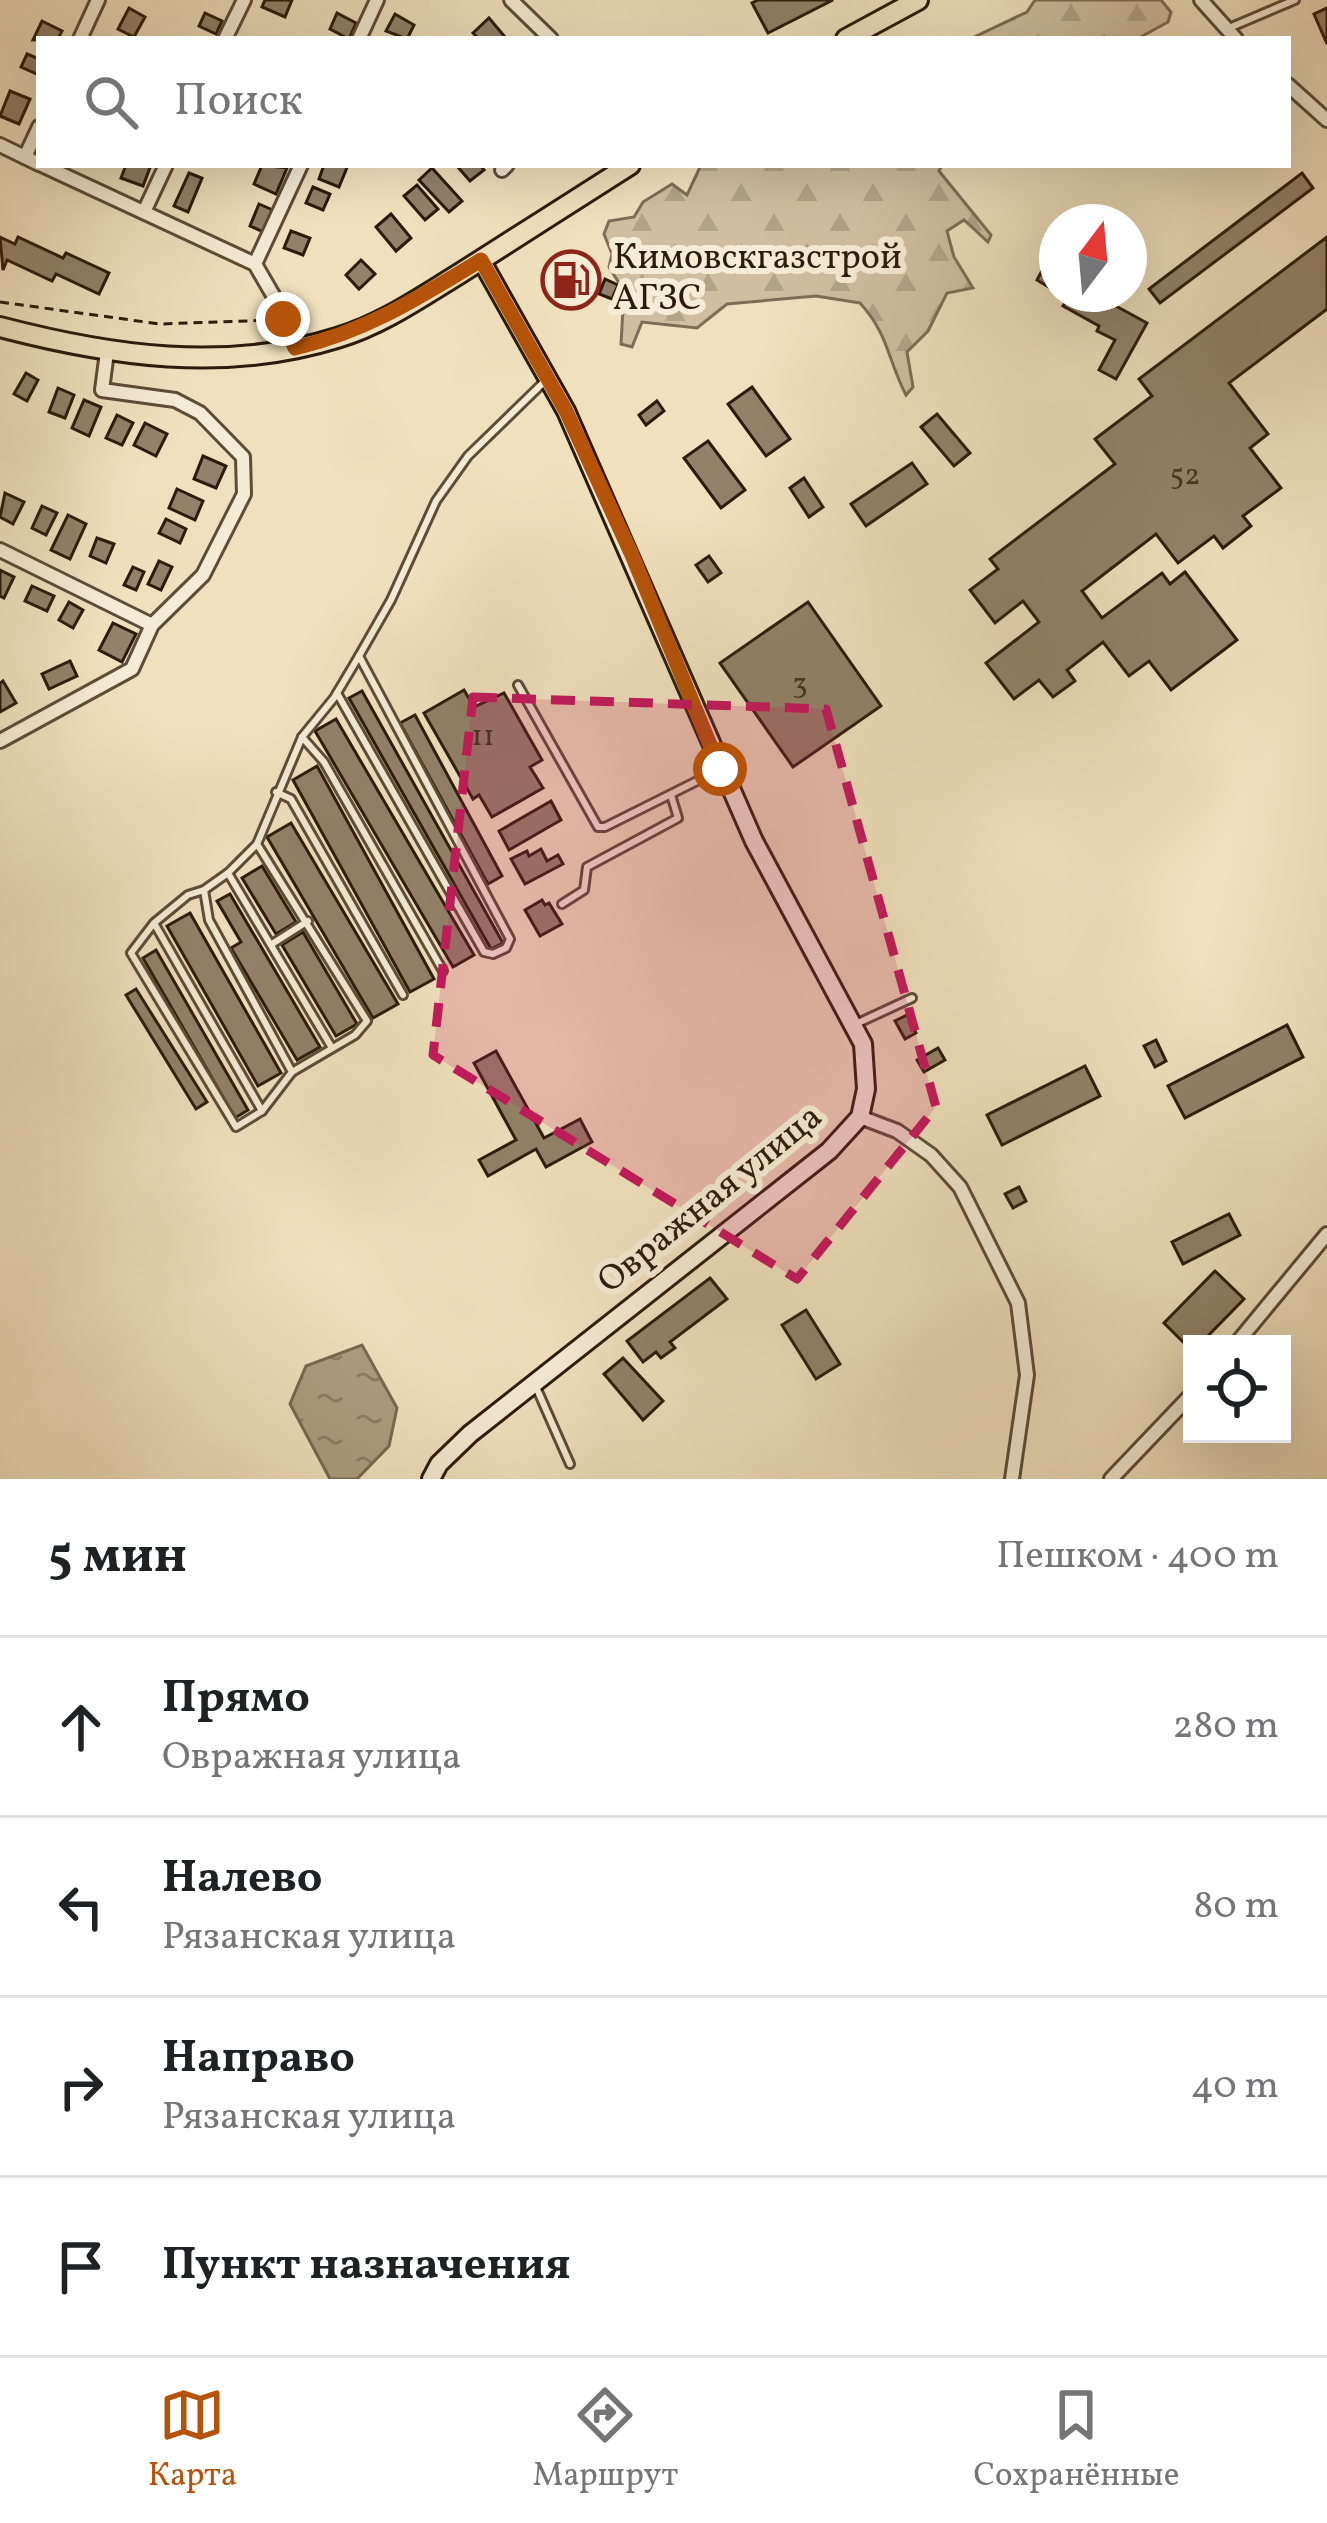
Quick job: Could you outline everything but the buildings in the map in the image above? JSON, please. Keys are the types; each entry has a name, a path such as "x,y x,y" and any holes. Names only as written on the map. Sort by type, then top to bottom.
{"main road":[{"path":"852,36 918,0"},
{"path":"0,327 107,352 216,359 336,339 370,325 481,260 625,168"}],"street":[{"path":"81,36 98,0"},
{"path":"226,36 244,0"},
{"path":"360,36 377,0"},
{"path":"511,0 548,36"},
{"path":"1201,0 1231,34"},
{"path":"1291,88 1327,120"},
{"path":"25,157 36,133"},
{"path":"0,145 36,162"},
{"path":"49,168 255,264 295,348"},
{"path":"144,212 165,168"},
{"path":"255,264 300,168"},
{"name":"Овражная улица","path":"431,1479 439,1464 470,1434 829,1151 860,1117 866,1089 866,1058 854,1024 754,841 632,555 549,378 481,260"},
{"path":"0,741 132,669 152,625 203,575 244,494 243,457 200,413 175,400 102,390 107,352"},
{"path":"0,550 152,625"},
{"path":"860,1117 897,1131 931,1155 960,1187 1018,1303 1028,1375 1012,1479"},
{"path":"1243,1335 1327,1234"},
{"path":"1111,1479 1183,1403"}],"lane":[{"path":"1231,34 1295,0"},
{"path":"256,844 367,1021 364,1028 292,1072 262,1111 236,1127 131,953 154,922 188,895 228,873 256,844 302,737 337,693 391,601 436,501 482,441 549,378"},
{"path":"337,693 484,952 506,948 511,941 508,934 359,656"},
{"path":"518,686 598,826 605,827 720,769"},
{"path":"302,737 324,763 443,971"},
{"path":"276,792 291,799 403,995"},
{"path":"562,904 584,890 587,867 677,818 671,795"},
{"path":"228,873 332,1048"},
{"path":"204,890 208,920 292,1072"},
{"path":"154,922 262,1111"},
{"path":"272,944 308,922"},
{"path":"854,1024 912,998"},
{"path":"535,1384 570,1464"}],"path":[{"path":"0,302 160,324 283,319"}],"highlighted area":[{"path":"473,697 826,709 936,1107 797,1279 433,1055"}],"green space":[{"path":"1035,0 1161,0 1171,12 1168,22 1142,36 976,36 1027,12"},
{"path":"700,168 940,168 991,235 988,242 964,220 947,231 954,257 973,288 947,293 928,331 907,352 913,387 906,395 882,336 860,303 816,296 727,304 697,328 642,322 632,347 621,344 624,291 609,267 612,254 604,234 609,221 634,217 643,202 672,184 687,195"}],"water":[{"path":"362,1345 397,1408 389,1446 357,1479 330,1479 290,1404 306,1366"}],"place":[{"name":"Кимовскгазстрой АГЗС","path":"571,280"}],"route":[{"path":"283,319 295,348 336,339 401,309 481,260 566,411 632,555 720,769"}]}
